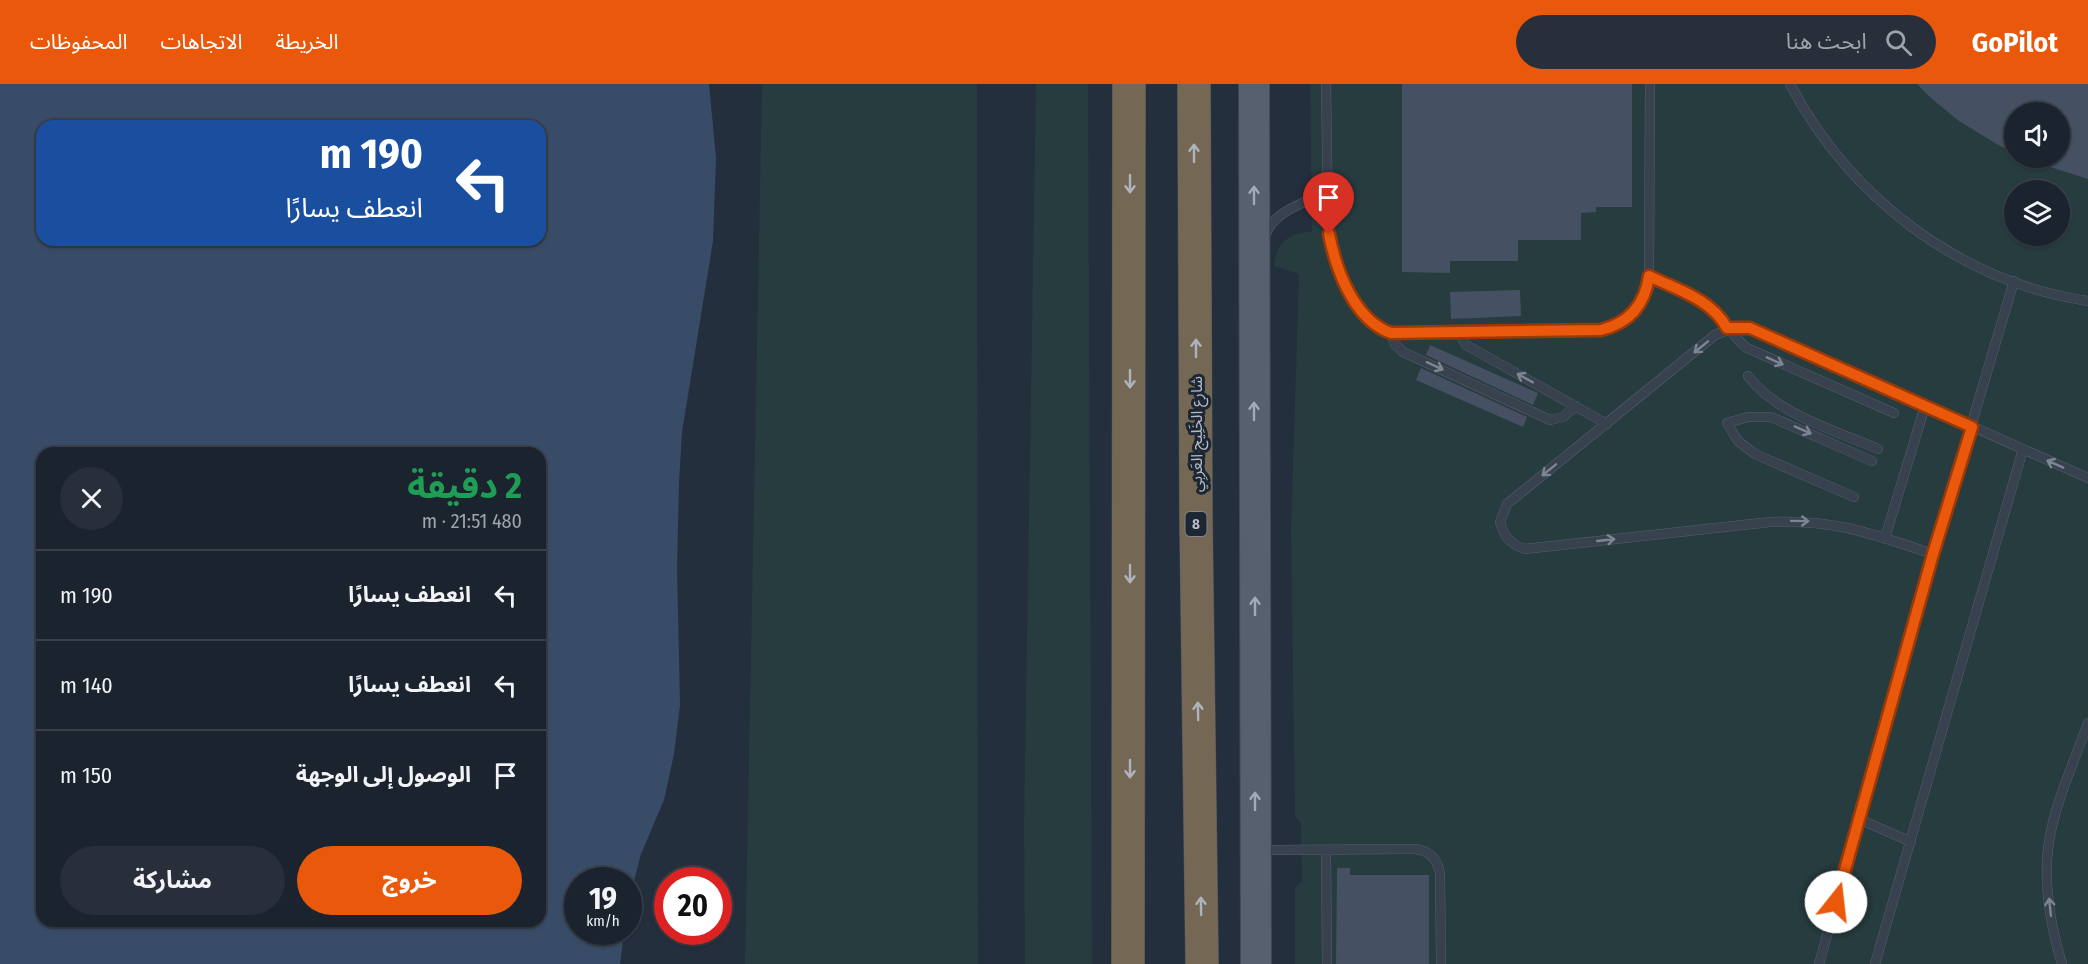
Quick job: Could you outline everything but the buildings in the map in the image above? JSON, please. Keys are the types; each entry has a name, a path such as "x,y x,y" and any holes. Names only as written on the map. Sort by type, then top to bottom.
{"highway":[{"path":"1128,964 1130,84"},
{"name":"شارع الخَلِيج العَربِي","path":"1194,84 1196,540 1202,964"}],"main road":[{"path":"1254,84 1260,312 1256,964"}],"lane":[{"path":"1326,84 1329,234 1332,250 1342,275 1363,314 1370,323 1391,333 1601,330 1622,322 1638,308 1644,298 1649,276 1650,84"},
{"path":"1790,84 1827,144 1880,202 1918,232 1946,251 1976,266 2065,297 2088,301"},
{"path":"1265,279 1265,238 1269,226 1278,217 1328,192"},
{"path":"1649,276 1703,302 1717,313 1727,328 1747,348 1894,413"},
{"path":"1819,964 1933,554 2014,281"},
{"path":"1933,554 1854,528 1803,520 1534,548 1515,546 1502,532 1500,522 1507,504 1715,335 1727,328 1750,328 2088,478"},
{"path":"1458,332 1466,345 1607,424"},
{"path":"1391,333 1395,344 1403,352 1550,420 1563,417 1576,406"},
{"path":"1748,376 1764,394 1785,408 1878,449"},
{"path":"1885,538 1925,406"},
{"path":"1854,497 1755,454 1738,441 1727,423 1748,417 1771,417 1872,461"},
{"path":"1875,964 2023,449"},
{"path":"2062,964 2051,921 2047,878 2048,849 2056,813 2088,723"},
{"path":"1859,819 1911,842"},
{"path":"1326,849 1327,964"},
{"path":"1256,850 1419,849 1431,855 1440,873 1441,964"}],"green space":[{"path":"762,84 977,84 978,964 745,964"},
{"path":"1036,84 1088,84 1092,964 1025,964 1024,823"},
{"path":"1310,84 2088,84 2088,964 1295,964 1295,888 1302,881 1301,823 1295,816 1291,530 1299,274 1274,266 1275,258 1285,240 1312,232"}],"water":[{"path":"0,84 709,84 716,158 713,241 682,432 677,569 680,705 674,754 664,800 638,867 564,867 564,945 622,945 620,964 0,964"}],"route":[{"path":"1329,234 1332,250 1342,275 1363,314 1370,323 1391,333 1601,330 1612,327 1631,316 1644,298 1649,276 1703,302 1717,313 1727,328 1750,328 1972,427 1933,554 1836,902"}]}
